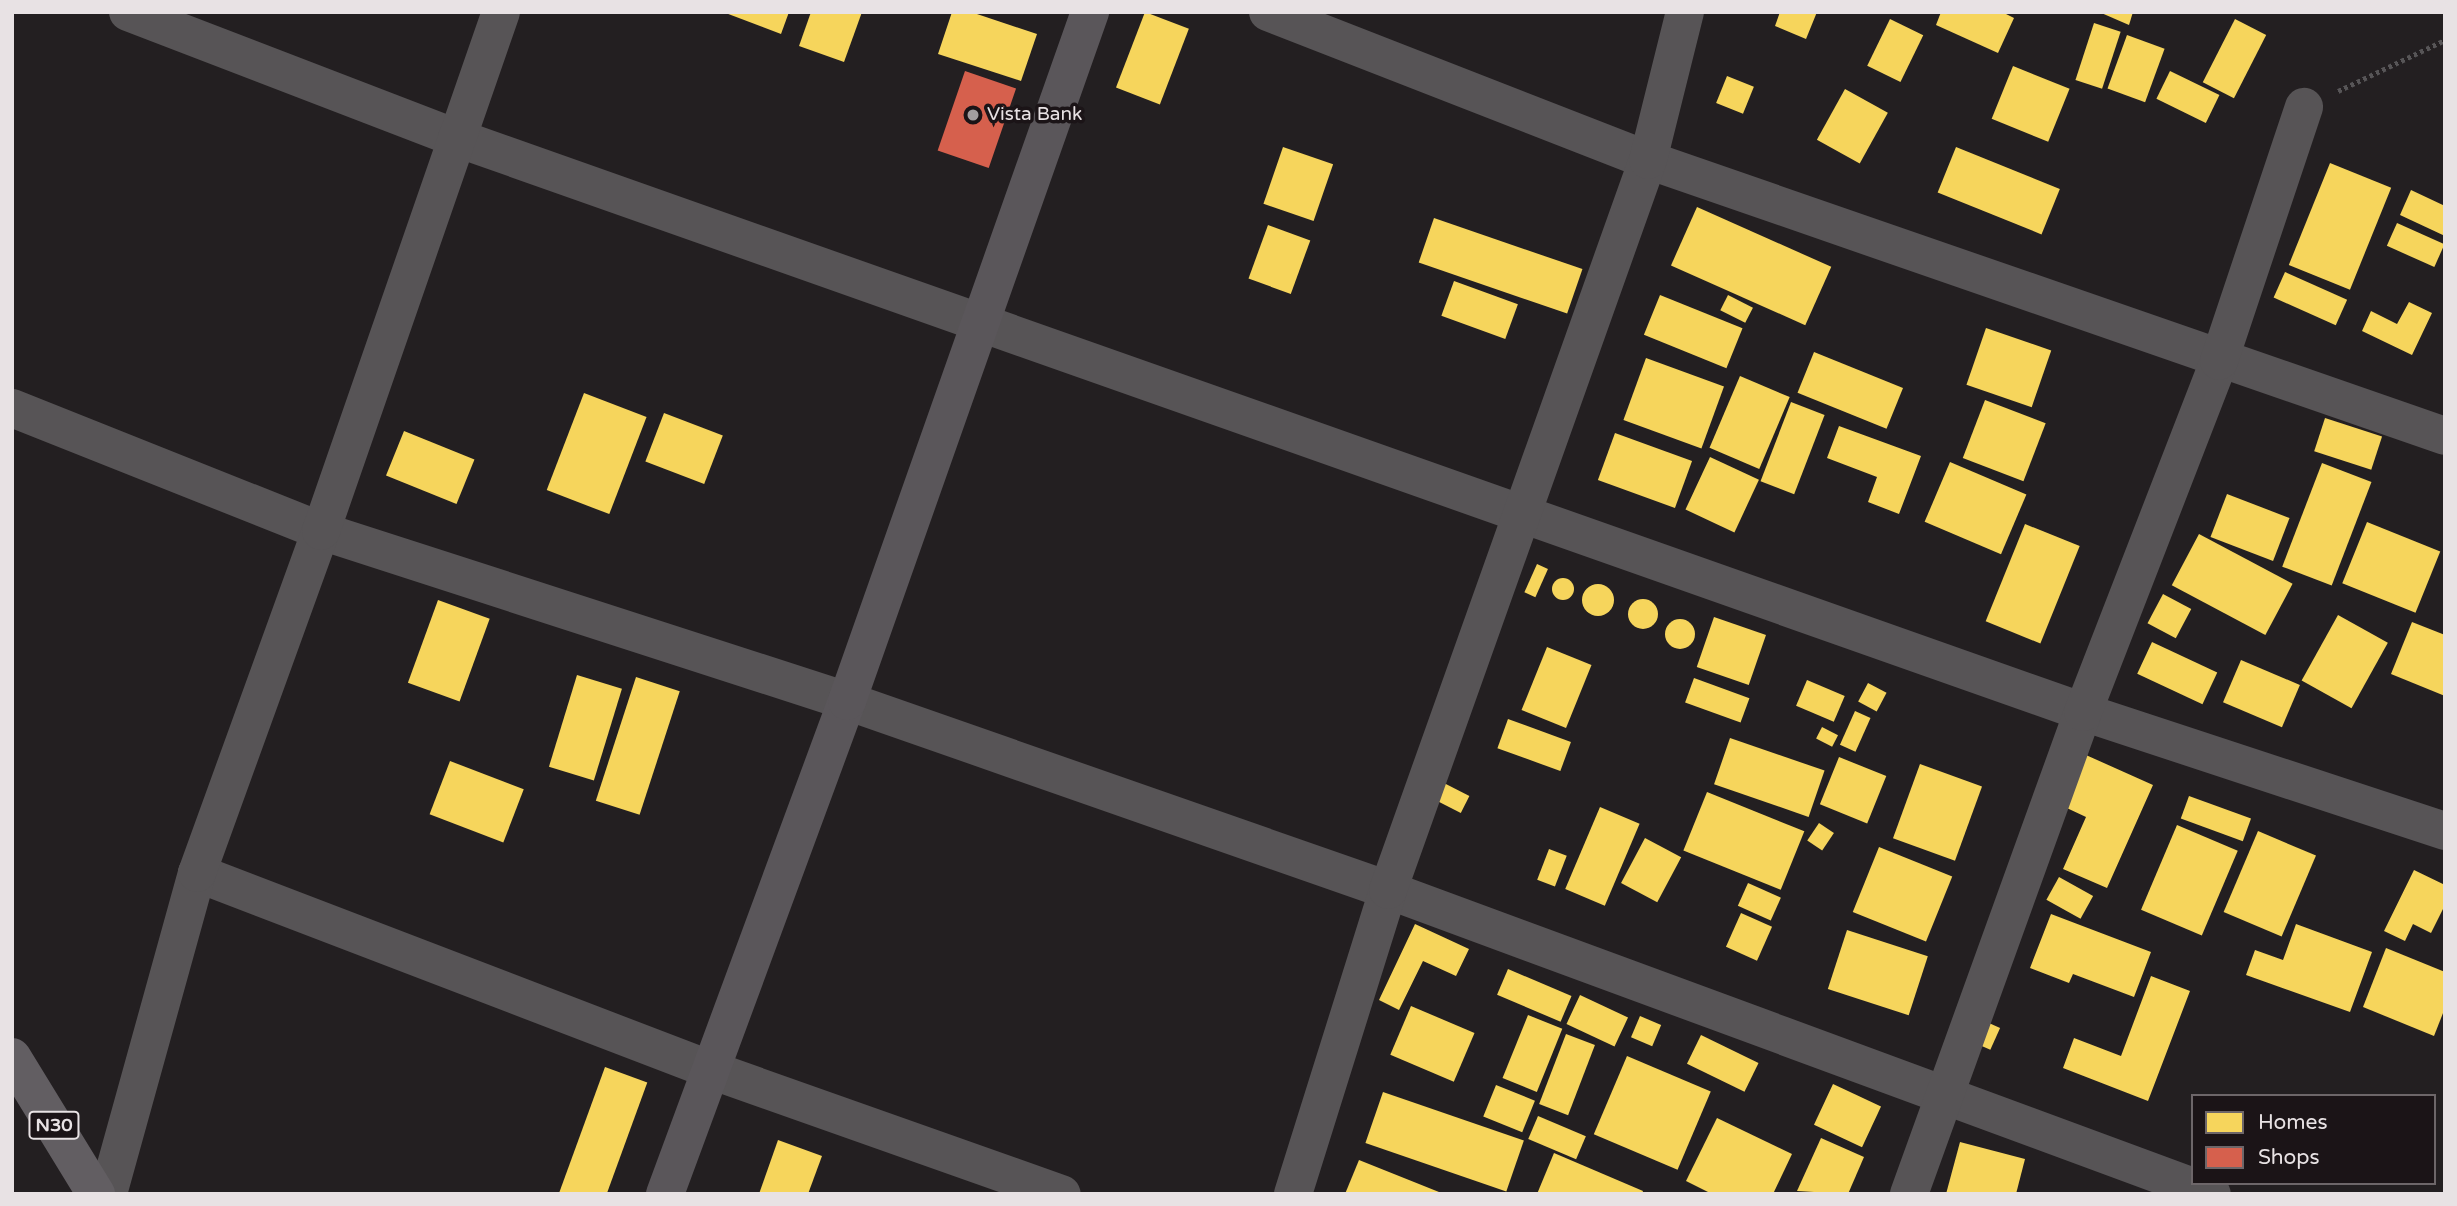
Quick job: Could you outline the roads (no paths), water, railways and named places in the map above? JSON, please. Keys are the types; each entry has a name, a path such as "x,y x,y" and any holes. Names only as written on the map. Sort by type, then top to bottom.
{"main road":[{"name":"N30","path":"12,1057 96,1194"}],"street":[{"path":"128,12 457,138 1521,510 2083,712 2445,831"},
{"path":"108,1194 197,873 321,531 501,12"},
{"path":"665,1194 847,701 1090,12"},
{"path":"1268,12 1648,160 2219,360 2445,436"},
{"path":"1293,1194 1388,890 1521,510 1648,160 1685,12"},
{"path":"1909,1194 1941,1096 2083,712 2219,360 2304,107"},
{"path":"12,408 321,531 847,701 1388,890 2212,1194"},
{"path":"197,873 711,1070 1062,1194"}],"place":[{"name":"Vista Bank","path":"973,115"}]}
